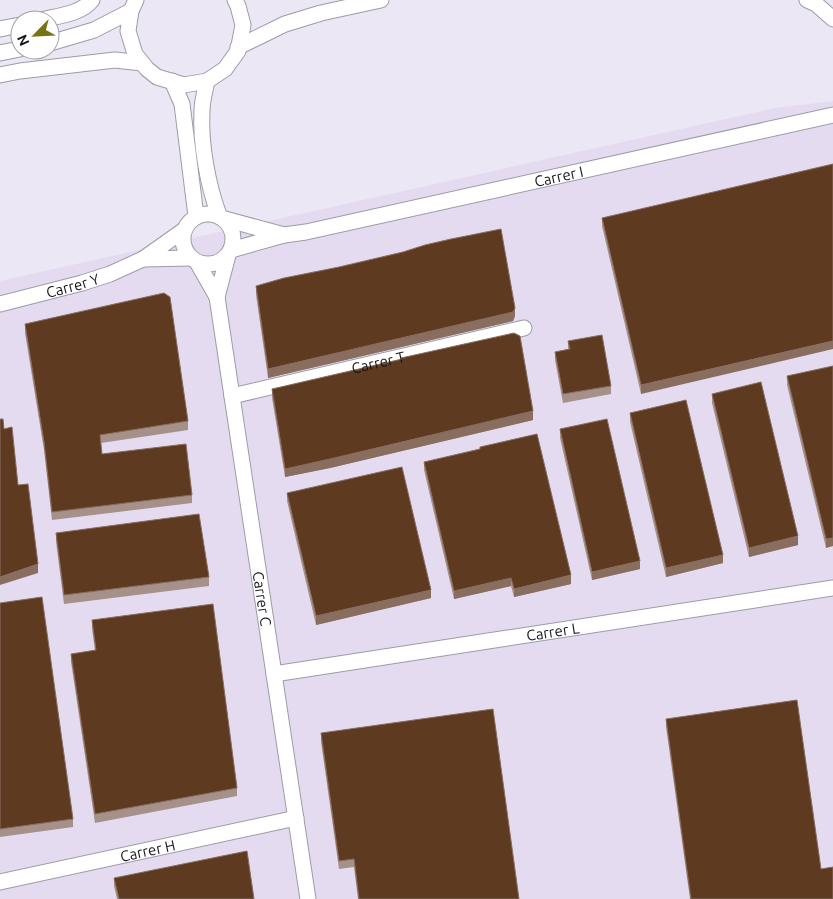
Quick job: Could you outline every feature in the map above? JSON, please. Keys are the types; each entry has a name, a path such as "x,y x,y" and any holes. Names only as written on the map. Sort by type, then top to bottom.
{"street":[{"path":"60,16 70,14 87,6 92,0"},
{"path":"133,6 128,31 135,54 147,70 157,77 184,85 207,80 225,69 238,51 242,25 235,0"},
{"path":"238,47 285,24 321,13 380,0"},
{"path":"807,0 816,4 833,19"},
{"path":"60,40 94,30 133,6"},
{"path":"0,75 115,60 142,64"},
{"path":"207,80 202,109 202,132 208,180 222,217 233,231 234,240 230,253 222,261 207,264 194,260 186,251 183,239 184,230 196,216 205,213 222,217"},
{"path":"172,81 182,104 196,216"},
{"name":"Carrer I","path":"230,253 284,235 306,232 833,115"},
{"name":"Carrer I","path":"222,217 284,235"},
{"name":"Carrer Y","path":"0,304 110,274 143,259 184,230"},
{"name":"Carrer C","path":"217,297 230,253"},
{"name":"Carrer Y","path":"143,259 194,260"},
{"name":"Carrer C","path":"194,260 217,297 308,899"},
{"name":"Carrer T","path":"232,396 524,328"},
{"name":"Carrer L","path":"274,674 833,588"},
{"name":"Carrer H","path":"0,882 296,818"}],"shaded area":[{"path":"833,101 833,899 0,899 0,281 775,108"}],"building":[{"path":"833,164 833,341 641,385 602,218"},
{"path":"501,229 515,308 513,312 268,369 256,286 403,252 425,245"},
{"path":"164,293 170,297 188,421 100,435 102,454 186,444 192,495 52,512 44,442 25,324"},
{"path":"514,333 520,336 533,411 285,469 272,389"},
{"path":"602,335 611,386 563,394 555,352 570,349 568,341"},
{"path":"833,366 833,538 826,539 787,376"},
{"path":"761,382 798,536 749,548 712,394"},
{"path":"686,400 723,555 666,568 630,413"},
{"path":"0,419 3,419 4,429 12,427 18,485 28,484 38,564 0,577"},
{"path":"607,419 640,561 592,572 560,429"},
{"path":"537,434 571,575 514,589 511,578 454,591 424,462"},
{"path":"402,467 431,590 316,616 287,493"},
{"path":"199,514 209,577 64,595 56,533"},
{"path":"42,597 73,819 0,829 0,603"},
{"path":"213,604 237,788 95,814 71,654 96,650 92,620"},
{"path":"797,700 821,869 833,867 833,899 691,899 666,719"},
{"path":"493,709 519,899 359,899 354,859 339,861 321,733"},
{"path":"247,851 254,899 119,899 114,878"}]}
